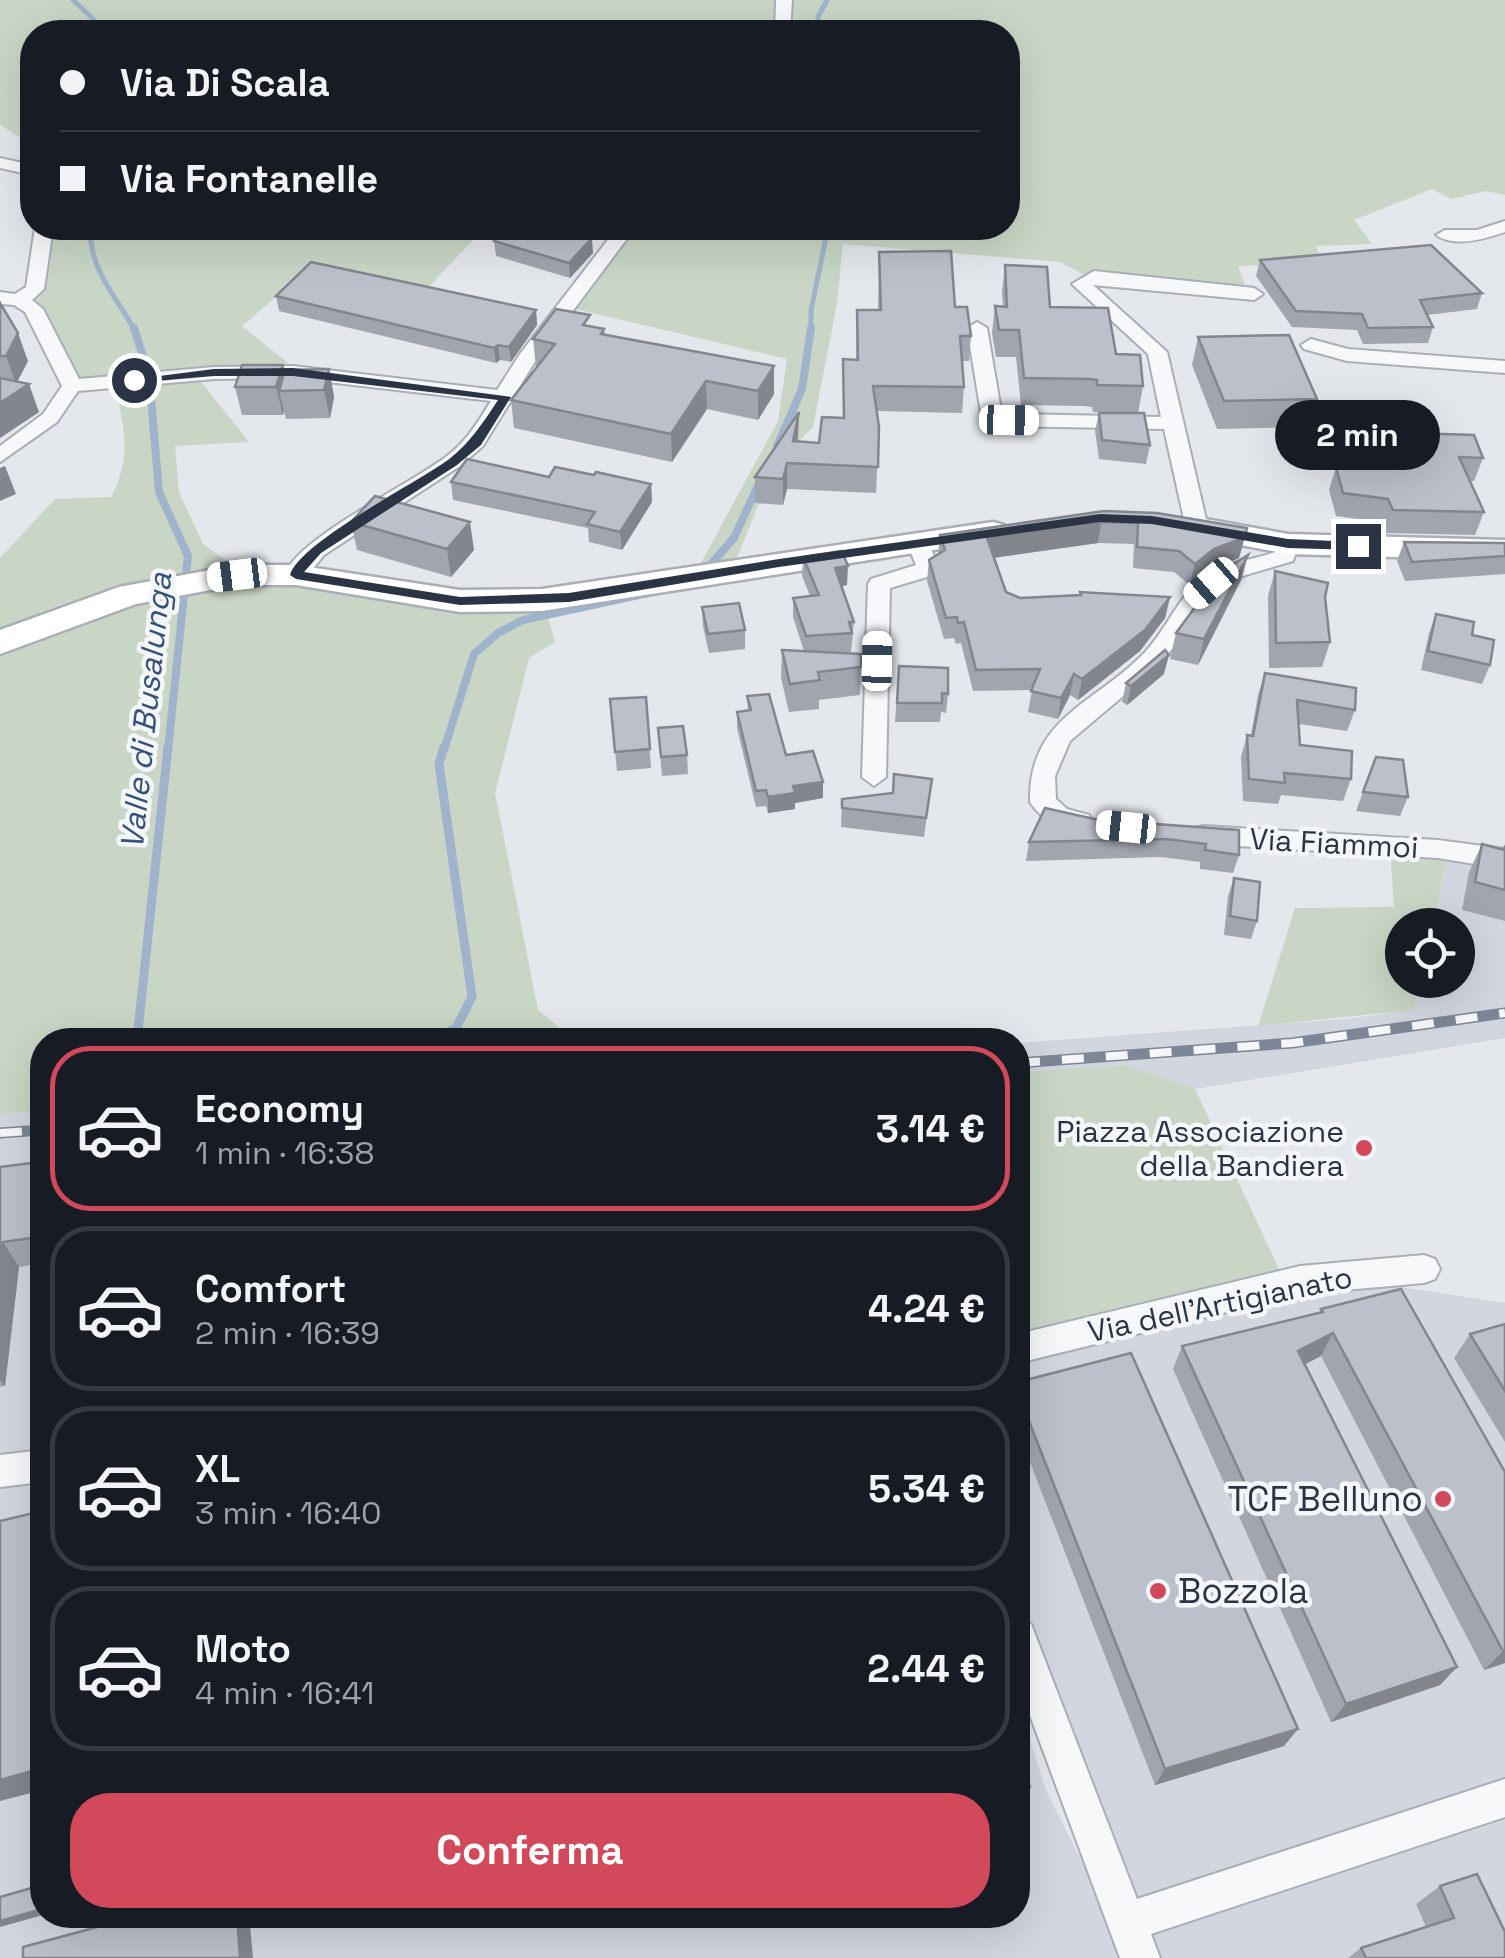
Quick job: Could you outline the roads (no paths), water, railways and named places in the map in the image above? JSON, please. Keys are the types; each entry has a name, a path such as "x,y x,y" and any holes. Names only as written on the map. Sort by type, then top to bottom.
{"street":[{"path":"1445,235 1480,235 1505,226"},
{"path":"10,299 36,289 42,240"},
{"path":"296,575 298,567 332,539 453,462 476,442 526,358 617,240"},
{"path":"1254,294 1101,278 1082,281 1084,288 1157,352 1172,422 1182,525 1288,544 1505,550"},
{"path":"10,299 39,316 72,386"},
{"path":"977,328 990,412 996,416 1009,420 1172,422"},
{"path":"1311,345 1346,356 1505,367"},
{"path":"0,456 50,418 72,386 158,377 293,372 506,397"},
{"path":"0,643 88,606 185,583 296,575 485,602 569,598 1014,528"},
{"path":"874,777 879,584 929,568 918,543"},
{"path":"1108,825 1068,820 1043,802 1045,768 1060,736 1151,661 1166,643 1176,620 1211,583 1232,570 1285,556 1288,544"},
{"name":"Via Fiammoi","path":"1183,833 1438,849 1505,858"},
{"name":"Via dell'Artigianato","path":"1030,1347 1300,1280 1424,1268"},
{"path":"0,1471 30,1467"},
{"path":"1030,1669 1133,1940 1505,1798"}],"waterway":[{"name":"Valle di Busalunga","path":"73,0 93,20"},
{"path":"818,20 827,0"},
{"name":"Valle di Busalunga","path":"91,240 99,270 135,331"},
{"path":"811,328 826,240"},
{"path":"777,446 802,389 811,328"},
{"name":"Valle di Busalunga","path":"135,331 149,375 159,492 188,556 168,750"},
{"path":"705,571 734,538 759,483"},
{"path":"444,750 474,654 498,633 523,620 690,584"},
{"name":"Valle di Busalunga","path":"138,1028 168,747"},
{"path":"444,747 439,764 472,997 456,1028"}],"railway":[{"path":"1030,1062 1292,1043 1505,1013"},
{"path":"0,1133 30,1131"}],"place":[{"name":"Piazza Associazione della Bandiera","path":"1364,1148"},
{"name":"TCF Belluno","path":"1443,1499"},
{"name":"Bozzola","path":"1158,1591"}]}
